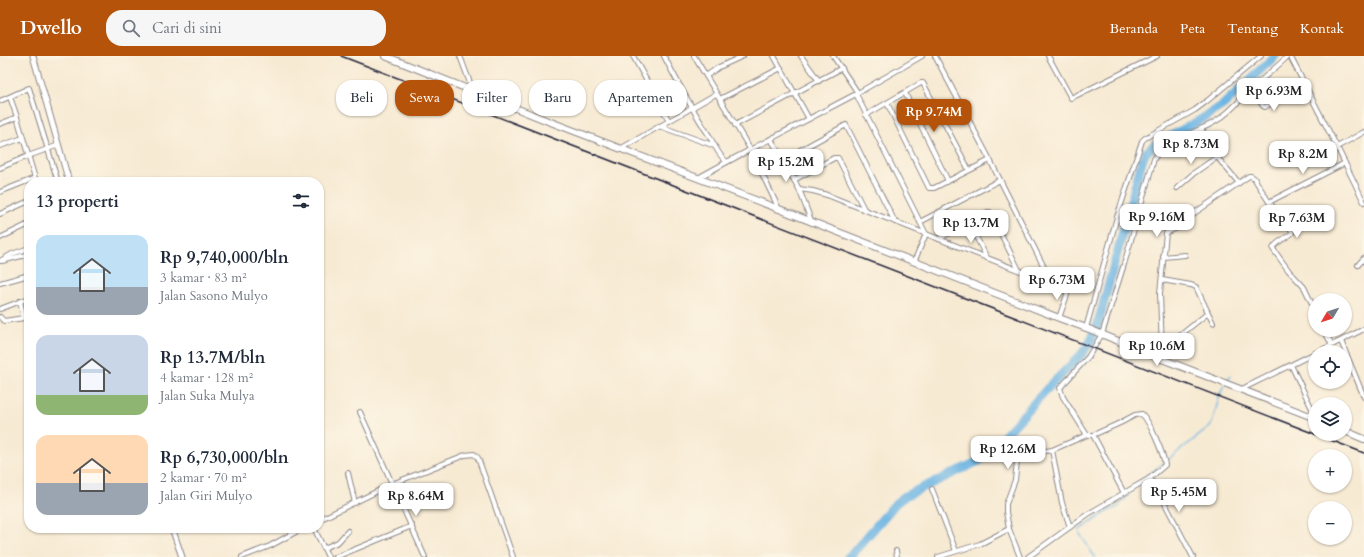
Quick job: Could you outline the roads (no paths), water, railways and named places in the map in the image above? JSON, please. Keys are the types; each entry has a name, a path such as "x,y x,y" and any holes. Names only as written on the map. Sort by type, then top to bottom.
{"main road":[{"path":"385,56 397,58 462,86"},
{"path":"521,110 1087,328 1162,359 1308,415"},
{"path":"1352,434 1364,439"}],"street":[{"path":"32,56 68,177"},
{"path":"460,56 469,80"},
{"path":"633,56 669,121"},
{"path":"664,56 692,108 715,146 728,162"},
{"path":"694,56 750,150 779,209"},
{"path":"706,76 719,67 743,56"},
{"path":"774,56 809,119"},
{"path":"801,56 819,81"},
{"path":"833,56 842,68 857,94 866,115 926,234 914,262"},
{"path":"697,179 857,94 922,56"},
{"path":"936,56 1052,283"},
{"path":"1048,56 1071,98 1157,56"},
{"path":"1087,328 1117,217 1142,141 1195,110 1261,56"},
{"path":"1087,435 1063,397 1060,388 1088,357 1101,334 1125,261 1154,159 1159,153 1175,142 1211,125 1226,115 1252,89 1289,56 1338,147 1364,202"},
{"path":"720,99 781,68"},
{"path":"735,125 842,68"},
{"path":"866,115 922,82 969,170"},
{"path":"1252,89 1263,106 1266,107 1304,82"},
{"path":"0,101 29,88 56,177"},
{"path":"905,93 948,180"},
{"path":"620,149 716,94"},
{"path":"10,97 35,177"},
{"path":"887,103 929,188 934,188 990,160"},
{"path":"916,115 935,105"},
{"path":"0,124 17,117"},
{"path":"782,160 846,125 895,222"},
{"path":"659,126 715,146"},
{"path":"1201,129 1217,157 1239,183"},
{"path":"1338,147 1364,132"},
{"path":"0,146 23,138"},
{"path":"771,139 799,189 812,223"},
{"path":"0,168 28,156 59,146"},
{"path":"1177,188 1194,173 1217,157"},
{"path":"794,180 834,158 838,158 864,210"},
{"path":"1269,202 1345,163"},
{"path":"1162,359 1160,293 1166,235 1168,231 1188,223 1193,214 1247,177 1251,176 1254,178 1269,202 1292,232 1274,245 1273,249 1289,271 1304,287 1308,295"},
{"path":"920,222 1000,180"},
{"path":"0,192 24,184"},
{"path":"799,189 819,192 1061,287 1067,292 1067,297 1059,318"},
{"path":"0,214 24,203"},
{"path":"939,239 987,212 990,212 1020,270"},
{"path":"969,223 987,258"},
{"path":"0,238 24,226"},
{"path":"0,262 12,254 24,250"},
{"path":"0,262 24,256"},
{"path":"1163,257 1185,256"},
{"path":"1358,265 1364,258"},
{"path":"0,283 24,276"},
{"path":"1162,280 1196,287 1213,323"},
{"path":"0,308 24,300"},
{"path":"0,317 4,320 24,318 20,301"},
{"path":"1162,350 1208,313"},
{"path":"1328,337 1332,345 1364,329"},
{"path":"1341,341 1364,397"},
{"path":"1242,389 1308,357"},
{"path":"1291,365 1308,400"},
{"path":"360,412 412,526 424,557"},
{"path":"1020,557 1009,529 1006,507 1015,480 1018,458 1023,455 1052,450 1087,435 1093,435 1135,415 1142,414 1148,422 1165,461 1165,465 1150,478 1133,487 1070,527 1028,557"},
{"path":"1093,435 1124,493"},
{"path":"1052,450 1063,508 1070,527"},
{"path":"324,518 392,484 465,455 472,454 476,455 478,458 513,557"},
{"path":"348,473 356,503"},
{"path":"1150,478 1193,557"},
{"path":"932,489 956,551"},
{"path":"336,557 412,526"},
{"path":"938,557 980,544 1009,529"},
{"path":"324,548 338,542 348,531"},
{"path":"174,533 182,557"},
{"path":"242,557 270,546 290,533"},
{"path":"316,533 328,557"},
{"path":"896,551 897,557"}],"waterway":[{"path":"848,557 896,503 905,496 979,461 989,453 1046,390 1081,355 1089,344 1097,327 1142,161 1146,153 1153,146 1200,120 1223,105 1275,56"},
{"path":"1227,381 1230,376"},
{"path":"1135,485 1210,427 1225,384"},
{"path":"1095,557 1079,530 1108,511 1118,507 1132,490"}],"railway":[{"path":"341,56 1308,431"},
{"path":"1333,441 1364,453"}]}
